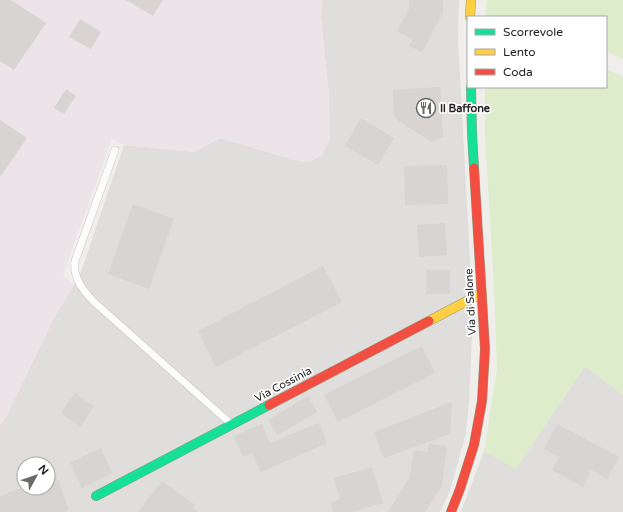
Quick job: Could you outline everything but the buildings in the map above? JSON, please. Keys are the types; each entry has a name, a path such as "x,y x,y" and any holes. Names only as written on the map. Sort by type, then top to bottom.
{"street":[{"path":"470,16 471,0"},
{"name":"Via di Salone","path":"450,512 460,489 474,445 482,401 485,349 472,132 471,88"},
{"name":"Via Cossinia","path":"96,496 482,293"}],"lane":[{"path":"115,150 75,261 74,268 79,284 93,301 232,425"}],"shaded area":[{"path":"0,0 322,0 321,18 329,96 330,139 322,155 309,163 220,138 194,152 124,145 112,139 63,275 74,285 53,320 6,417 0,425"},
{"path":"322,0 459,0 458,39 473,314 466,433 450,491 440,512 0,512 0,425 6,417 53,320 81,272 124,145 194,152 220,138 295,160 329,96 321,18"},
{"path":"585,366 623,395 623,512 461,512 484,451 516,468"}],"green space":[{"path":"487,0 623,0 623,59 607,51 607,16 485,16"},
{"path":"607,69 623,77 623,395 585,366 516,469 484,451 497,369 494,286 485,135 485,88 607,88"}],"traffic: fast":[{"path":"471,88 474,168"},
{"path":"96,496 269,405"}],"traffic: slow":[{"path":"470,16 471,0"},
{"path":"429,321 482,293"}],"traffic: jam":[{"path":"451,512 474,445 482,401 485,349 474,168"},
{"path":"269,405 429,321"}],"place":[{"name":"Il Baffone","path":"426,108"}]}
